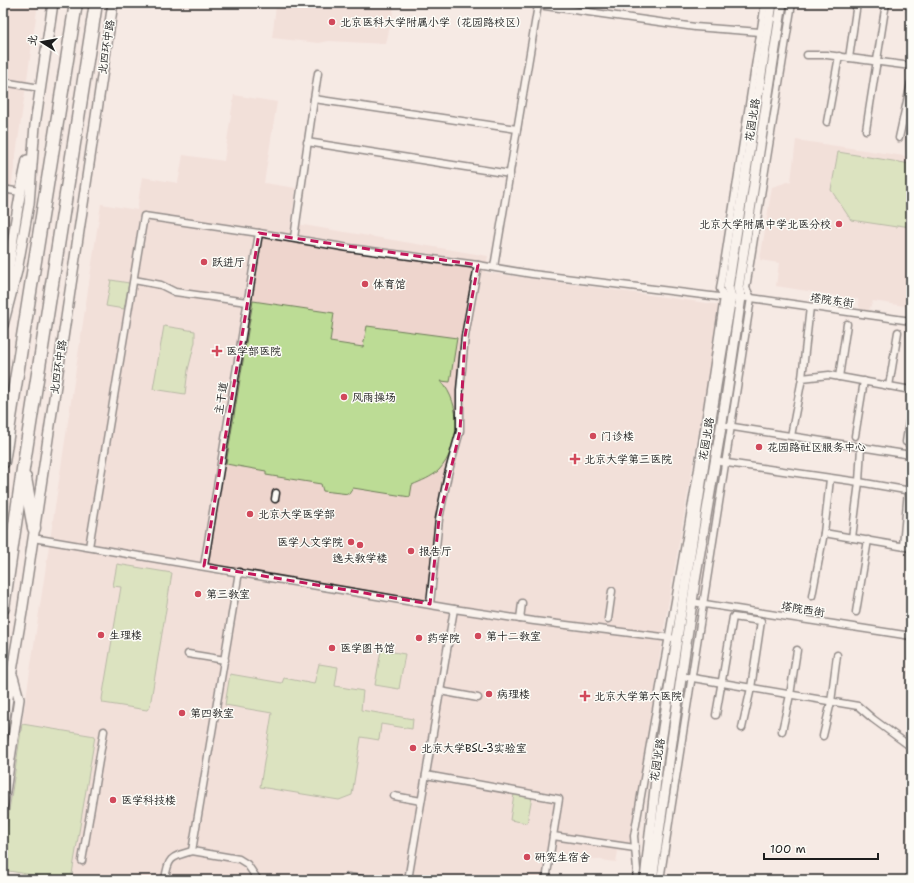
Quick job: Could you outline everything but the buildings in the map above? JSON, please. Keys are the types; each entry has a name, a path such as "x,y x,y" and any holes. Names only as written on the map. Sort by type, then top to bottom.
{"highway":[{"path":"3,462 76,3"},
{"name":"北四环中路","path":"3,608 23,469 96,3"},
{"path":"23,469 34,533"}],"street":[{"path":"3,325 17,271 29,204 35,125 53,3"},
{"name":"北四环中路","path":"4,728 113,3"},
{"path":"494,267 538,5 695,27 764,34 765,3"},
{"name":"花园北路","path":"652,880 687,677 692,602 715,461 726,426 732,297 728,287 764,34 772,3"},
{"name":"花园北路","path":"644,880 672,638 732,297 738,288 782,3"},
{"path":"660,880 687,677 703,604 725,462 726,426 751,298 746,288 792,3"},
{"path":"849,58 857,3"},
{"path":"866,130 886,3"},
{"path":"808,55 839,56 911,66"},
{"path":"828,122 839,56"},
{"path":"294,238 318,73"},
{"path":"3,82 40,88"},
{"path":"899,138 911,83"},
{"path":"314,99 518,129"},
{"path":"3,316 20,192 35,125"},
{"path":"307,142 510,174"},
{"path":"3,189 20,192"},
{"name":"塔院东街","path":"134,280 144,216 259,232 349,248 494,267 554,277 751,298 911,321"},
{"name":"主干道","path":"204,566 259,232"},
{"path":"430,604 439,519 448,474 460,431 460,390 465,336 478,265"},
{"path":"89,547 134,280 160,285 175,292 247,302"},
{"path":"792,436 802,378 810,307"},
{"path":"839,377 847,324"},
{"path":"889,386 898,332"},
{"path":"802,378 829,375 911,390"},
{"path":"855,436 864,381"},
{"path":"906,442 911,410"},
{"path":"726,426 911,456"},
{"path":"852,538 859,482 861,447"},
{"path":"715,461 910,491 903,546"},
{"path":"812,596 824,533 830,479"},
{"path":"34,533 89,547 454,609 520,619 672,638 634,836 637,870 636,880"},
{"path":"824,533 911,548"},
{"path":"856,612 868,540"},
{"path":"192,851 239,572"},
{"path":"608,619 612,591"},
{"name":"塔院西街","path":"692,602 911,636"},
{"path":"520,619 522,604"},
{"path":"408,880 454,609"},
{"path":"716,715 733,617 761,621 751,688 742,728"},
{"path":"782,731 790,695 797,650"},
{"path":"188,654 225,660"},
{"path":"823,736 831,702 836,655"},
{"path":"3,804 19,699 12,671"},
{"path":"687,677 858,706 911,747"},
{"path":"440,691 478,698"},
{"path":"82,861 104,731"},
{"path":"426,775 559,799 546,880"},
{"path":"394,796 421,800"},
{"path":"553,836 635,848"},
{"path":"164,880 169,860 174,856 192,851 239,859 247,864 258,880"},
{"path":"344,880 348,878 367,880"}],"highlighted area":[{"path":"259,233 478,265 465,336 460,431 439,519 430,604 204,566"}],"shaded area":[{"path":"3,3 38,3 3,244"},
{"name":"北京医科大学附属小学（花园路校区）","path":"282,3 395,3 386,44 329,41 319,43 272,38 276,6"},
{"name":"北京大学医学部","path":"234,95 277,102 264,183 296,188 291,223 488,256 485,272 721,305 664,628 630,852 618,851 616,862 551,853 546,880 71,880 95,736 22,724 101,204 137,210 142,177 178,183 183,155 224,161"},
{"name":"北京大学附属中学北医分校","path":"796,140 911,157 911,307 873,301 868,312 860,311 858,299 776,286 779,263 760,260 772,187 791,181"}],"green space":[{"path":"838,152 911,164 911,227 897,225 897,227 851,220 831,190"},
{"path":"111,280 129,283 124,309 106,306"},
{"name":"风雨操场","path":"253,301 334,313 330,342 363,347 367,326 457,338 450,382 441,381 453,402 456,426 455,438 452,449 439,470 430,477 412,485 410,497 353,488 349,494 323,491 321,484 266,475 266,471 226,464"},
{"path":"164,326 195,331 195,342 188,370 185,394 153,389"},
{"path":"117,564 172,573 150,706 147,710 103,703 102,699 121,587 113,586"},
{"path":"381,650 405,654 399,689 375,685"},
{"path":"319,664 338,667 335,686 363,691 361,710 413,719 412,729 381,724 379,740 361,737 352,795 339,800 260,787 272,713 225,705 230,674 282,683 284,678 314,684"},
{"path":"22,724 95,736 71,880 62,880 3,870 3,852"},
{"path":"514,794 532,797 527,823 510,820"}],"place":[{"name":"北京医科大学附属小学（花园路校区）","path":"332,22"},
{"name":"北京大学附属中学北医分校","path":"839,224"},
{"name":"跃进厅","path":"204,262"},
{"name":"体育馆","path":"365,284"},
{"name":"医学部医院","path":"217,351"},
{"name":"风雨操场","path":"344,397"},
{"name":"门诊楼","path":"593,436"},
{"name":"花园路社区服务中心","path":"759,447"},
{"name":"北京大学第三医院","path":"575,459"},
{"name":"北京大学医学部","path":"250,514"},
{"name":"医学人文学院","path":"351,542"},
{"name":"逸夫教学楼","path":"360,545"},
{"name":"报告厅","path":"411,551"},
{"name":"第三教室","path":"198,594"},
{"name":"生理楼","path":"101,635"},
{"name":"第十二教室","path":"478,636"},
{"name":"药学院","path":"419,638"},
{"name":"医学图书馆","path":"332,648"},
{"name":"病理楼","path":"489,694"},
{"name":"北京大学第六医院","path":"585,696"},
{"name":"第四教室","path":"182,713"},
{"name":"北京大学BSL-3实验室","path":"413,748"},
{"name":"医学科技楼","path":"113,800"},
{"name":"研究生宿舍","path":"527,857"}]}
